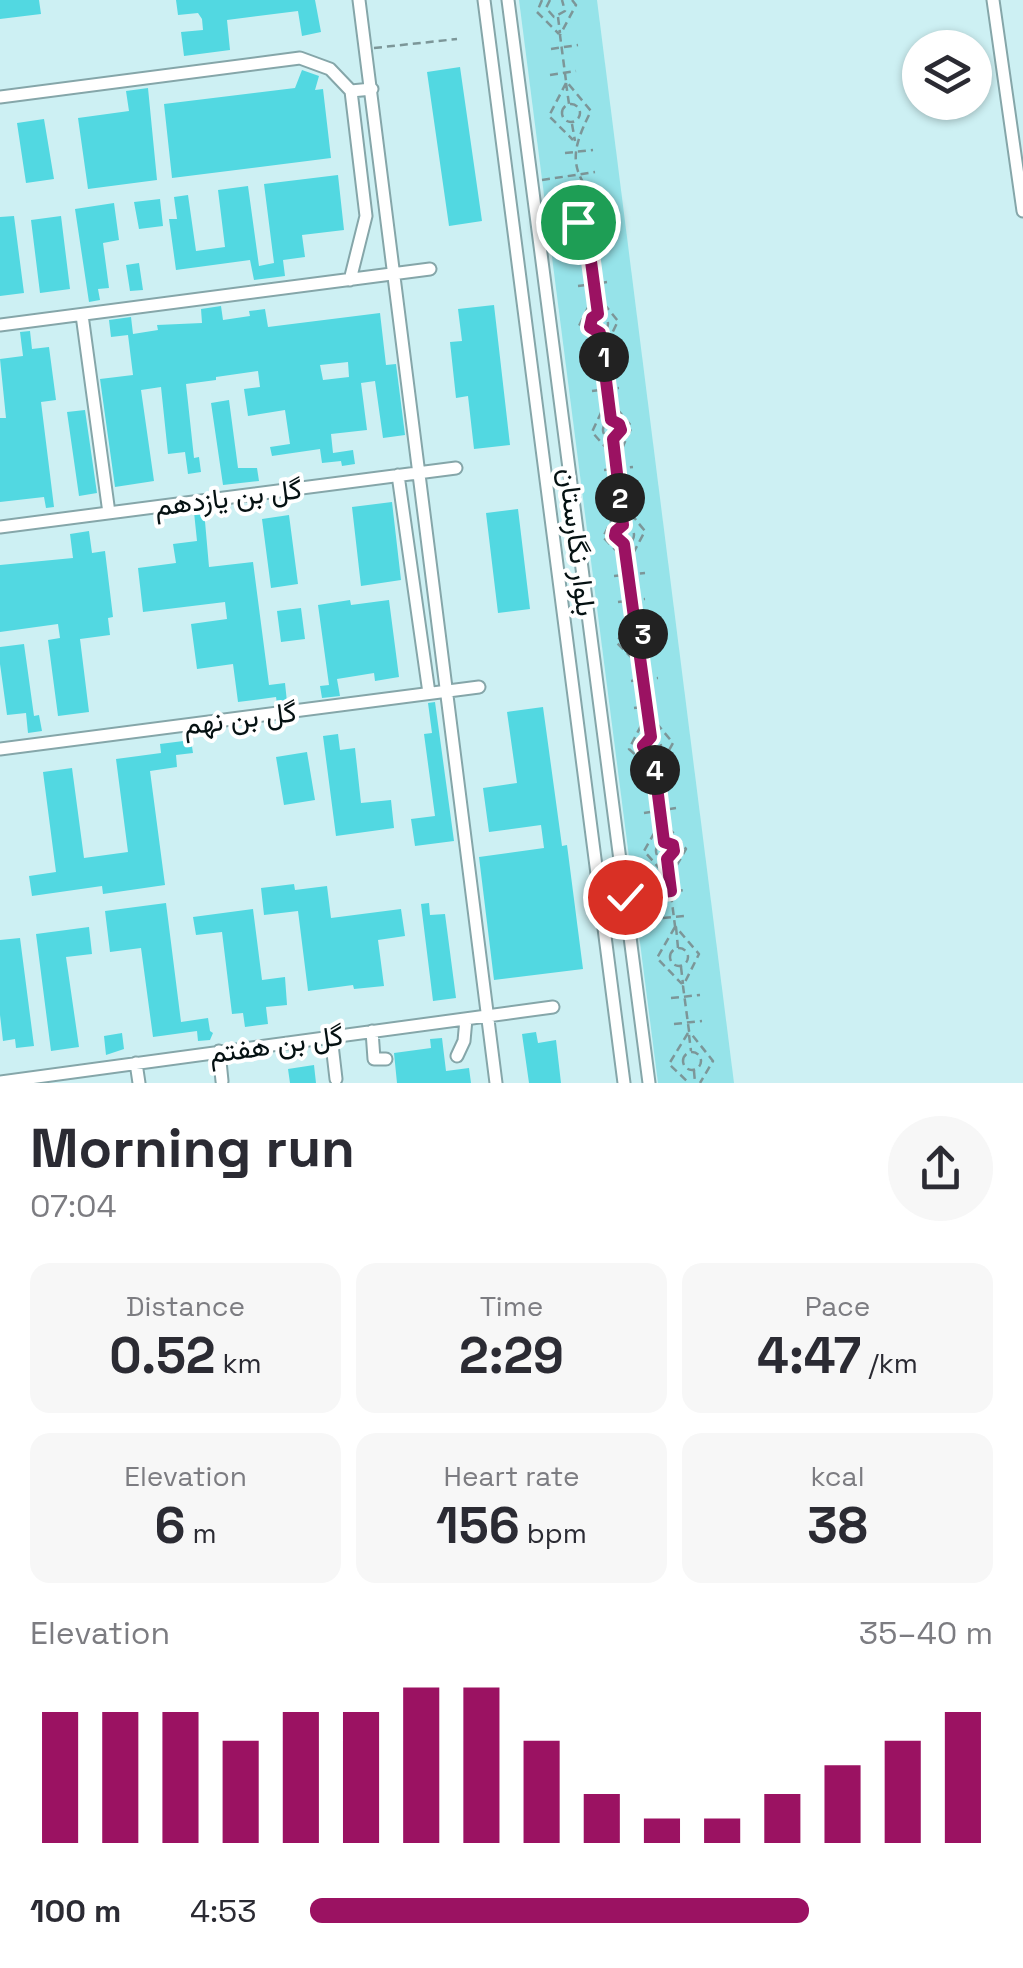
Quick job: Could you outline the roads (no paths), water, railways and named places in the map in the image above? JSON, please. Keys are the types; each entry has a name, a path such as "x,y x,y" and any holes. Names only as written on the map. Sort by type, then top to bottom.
{"street":[{"path":"360,0 496,1083"},
{"name":"بلوار نگارستان","path":"484,0 624,1083"},
{"name":"بلوار نگارستان","path":"508,0 649,1083"},
{"path":"994,0 1023,211"},
{"path":"0,97 300,58 330,69 351,91 366,216 350,280"},
{"path":"351,91 372,89"},
{"path":"0,325 430,269"},
{"path":"82,315 109,513"},
{"name":"گل بن یازدهم","path":"0,527 456,468"},
{"path":"398,475 430,693"},
{"name":"گل بن نهم","path":"0,749 479,687"},
{"name":"گل بن هفتم","path":"1,1082 60,1078 136,1063 553,1006"},
{"path":"457,1056 464,1041 466,1018"},
{"path":"372,1030 374,1060 386,1059"},
{"path":"331,1036 336,1080"},
{"path":"219,1052 222,1081"},
{"path":"136,1063 139,1083"}]}
